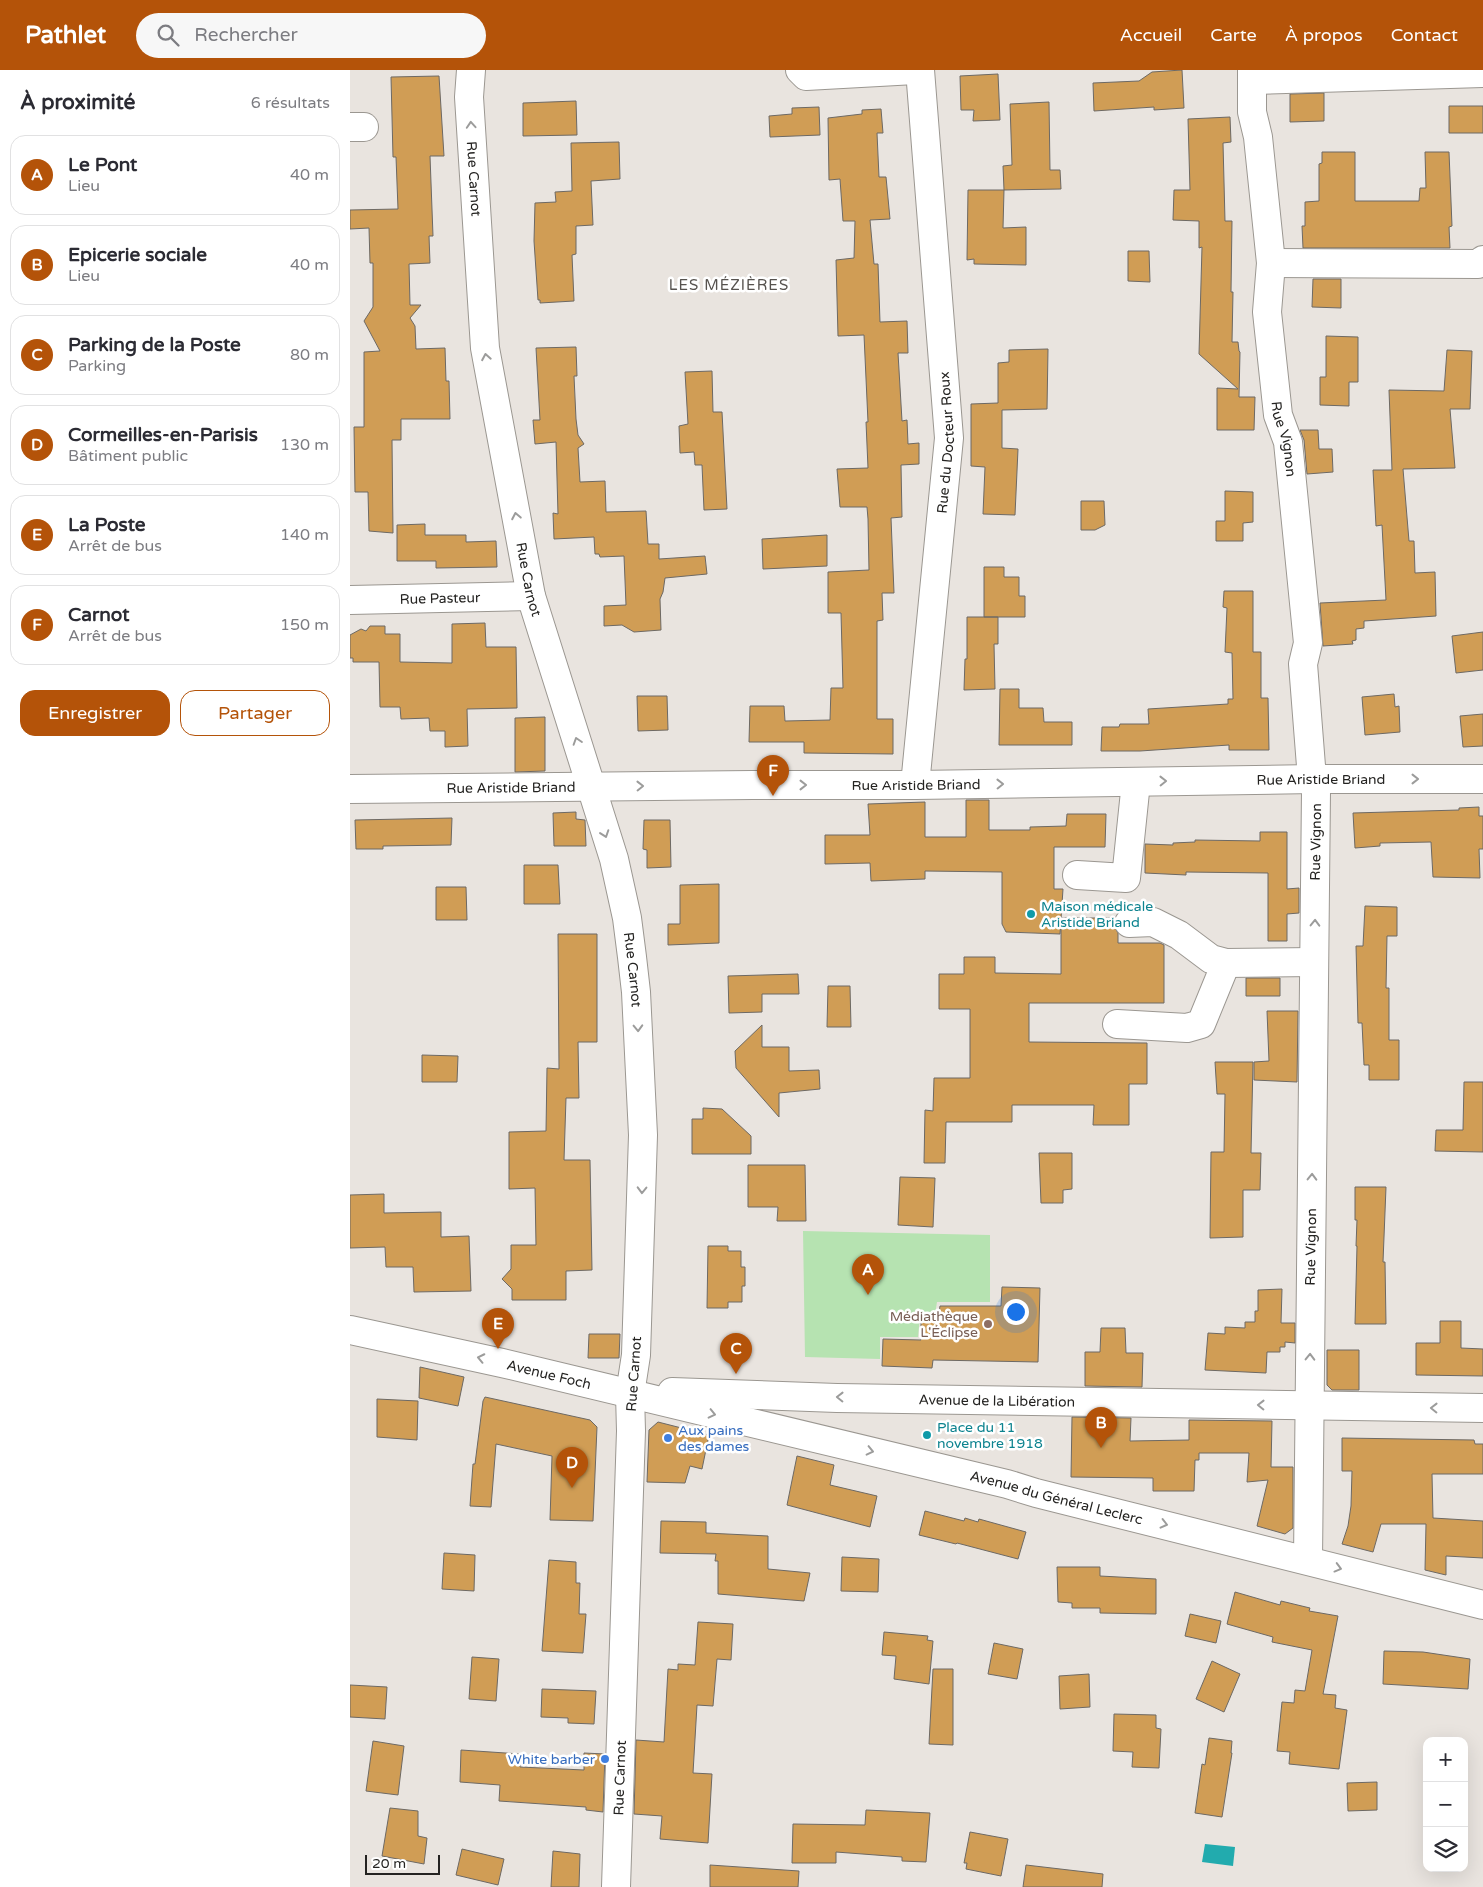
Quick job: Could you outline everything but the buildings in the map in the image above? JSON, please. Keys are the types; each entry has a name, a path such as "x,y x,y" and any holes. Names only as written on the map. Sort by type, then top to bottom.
{"street":[{"name":"Rue Carnot","path":"471,70 469,97 485,348 531,596 614,860 623,902 636,992 643,1135 636,1355 630,1394 631,1437 616,1887"},
{"path":"803,73 914,70"},
{"name":"Rue du Docteur Roux","path":"915,785 949,438 920,70"},
{"path":"1252,75 1483,73"},
{"name":"Rue Vignon","path":"1252,75 1252,112 1258,137 1271,263 1267,312 1278,415 1288,442 1290,461 1308,643 1303,664 1311,766 1316,791 1308,1560"},
{"path":"1271,263 1478,264 1483,260"},
{"name":"Rue Pasteur","path":"350,600 531,596"},
{"name":"Rue Aristide Briand","path":"350,789 1483,779"},
{"path":"1077,875 1126,878 1136,782"},
{"path":"1129,923 1153,922 1179,935 1211,959 1226,962 1314,962"},
{"path":"1117,1024 1187,1028 1201,1024 1226,962"},
{"name":"Avenue Foch","path":"350,1330 502,1363 630,1394"},
{"name":"Avenue de la Libération","path":"630,1394 668,1392 830,1397 1483,1408"},
{"name":"Avenue du Général Leclerc","path":"630,1394 997,1481 1036,1493 1483,1605"}],"green space":[{"path":"803,1231 990,1235 990,1302 937,1302 935,1315 920,1316 918,1337 880,1337 880,1359 805,1357"}],"water":[{"path":"1205,1844 1235,1847 1233,1866 1202,1862"}],"place":[{"name":"Carnot","path":"773,796"},
{"name":"Maison médicale Aristide Briand","path":"1031,914"},
{"name":"Le Pont","path":"868,1295"},
{"name":"Médiathèque L'Éclipse","path":"988,1324"},
{"name":"La Poste","path":"498,1349"},
{"name":"Parking de la Poste","path":"736,1374"},
{"name":"Place du 11 novembre 1918","path":"927,1435"},
{"name":"Aux pains des dames","path":"668,1438"},
{"name":"Epicerie sociale","path":"1101,1448"},
{"name":"Cormeilles-en-Parisis","path":"572,1488"},
{"name":"White barber","path":"605,1759"}],"district":[{"name":"LES MÉZIÈRES","path":"729,285"}]}
